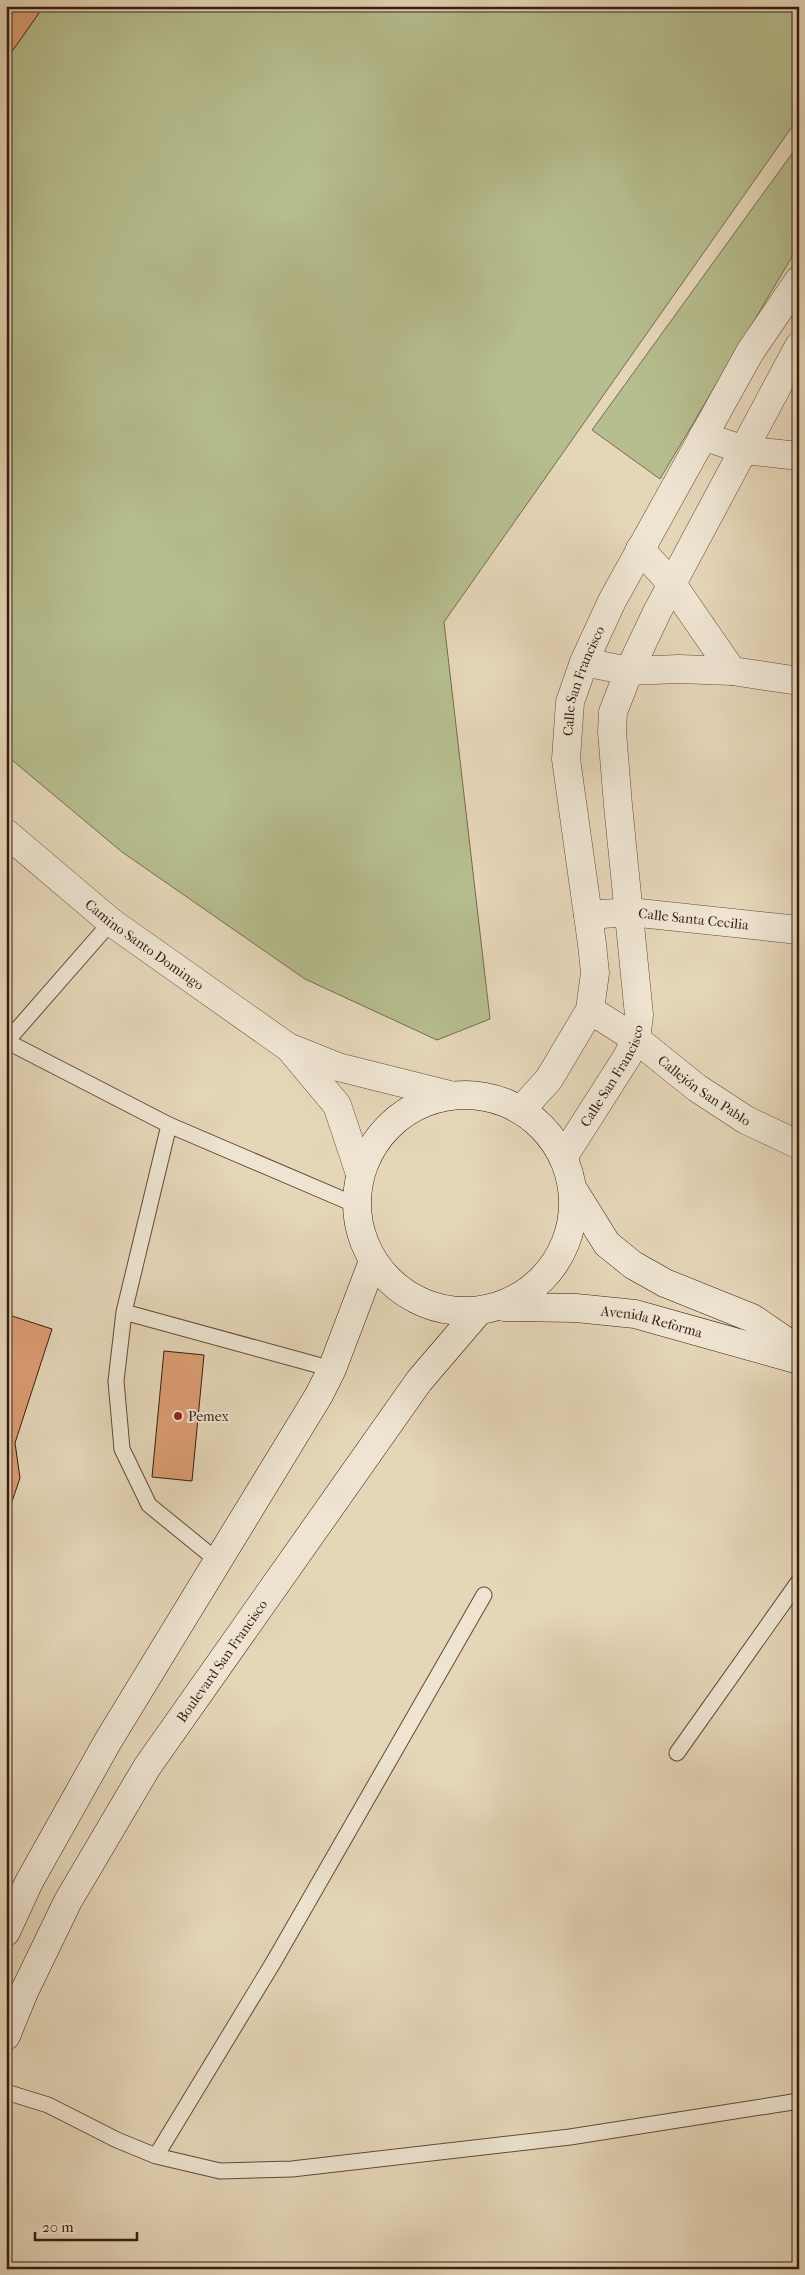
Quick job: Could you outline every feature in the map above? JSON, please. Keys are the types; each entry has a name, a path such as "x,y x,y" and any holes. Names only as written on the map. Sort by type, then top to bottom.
{"street":[{"name":"Calle San Francisco","path":"521,1110 549,1079 590,1010 595,973 566,759 570,702 584,662 612,601 640,549 750,352 799,280"},
{"name":"Calle San Francisco","path":"564,1156 612,1082 636,1039 639,1014 639,997 612,732 613,712 629,671 672,584 799,346"},
{"path":"703,436 744,450 799,456"},
{"path":"640,549 672,584 732,671"},
{"path":"584,662 629,671 679,669 732,671 799,681"},
{"name":"Camino Santo Domingo","path":"6,833 111,922 288,1047 338,1067 450,1095"},
{"name":"Calle Santa Cecilia","path":"588,915 630,912 799,930"},
{"name":"Callejón San Pablo","path":"590,1010 636,1039 697,1088 738,1114 799,1145"},
{"name":"Camino Santo Domingo","path":"288,1047 337,1105 360,1174"},
{"path":"360,1174 372,1145 393,1121 420,1104 450,1095 474,1094 498,1099 521,1110 545,1130 564,1156 574,1191 607,1244 633,1266 752,1318 799,1350"},
{"name":"Avenida Reforma","path":"360,1174 356,1205 361,1235 373,1261 401,1291 438,1309 576,1308 635,1314 799,1360"},
{"path":"489,1309 533,1290 558,1262 572,1228 574,1191"},
{"path":"6,1932 29,1882 108,1741 219,1562 319,1395 332,1369 373,1261"},
{"name":"Boulevard San Francisco","path":"6,2036 24,1992 68,1901 147,1767 213,1670 419,1381 489,1309"}],"lane":[{"path":"111,922 7,1041 169,1125 356,1205"},
{"path":"169,1125 124,1312 116,1380 122,1449 149,1505 219,1562"},
{"path":"124,1312 332,1369"},
{"path":"677,1753 799,1581"},
{"path":"156,2156 274,1963 484,1595"},
{"path":"6,2092 48,2105 116,2140 156,2156 220,2171 292,2169 570,2137 799,2101"}],"green space":[{"path":"6,6 799,6 799,117 444,622 490,1019 437,1040 305,979 122,852 6,755"},
{"path":"799,144 799,245 660,479 592,430"}],"building":[{"path":"6,6 30,6 39,13 6,60"},
{"path":"6,1314 52,1329 15,1443 20,1478 6,1519"},
{"name":"Pemex","path":"164,1351 204,1355 192,1481 152,1477"}],"place":[{"name":"Pemex","path":"178,1416"}]}
